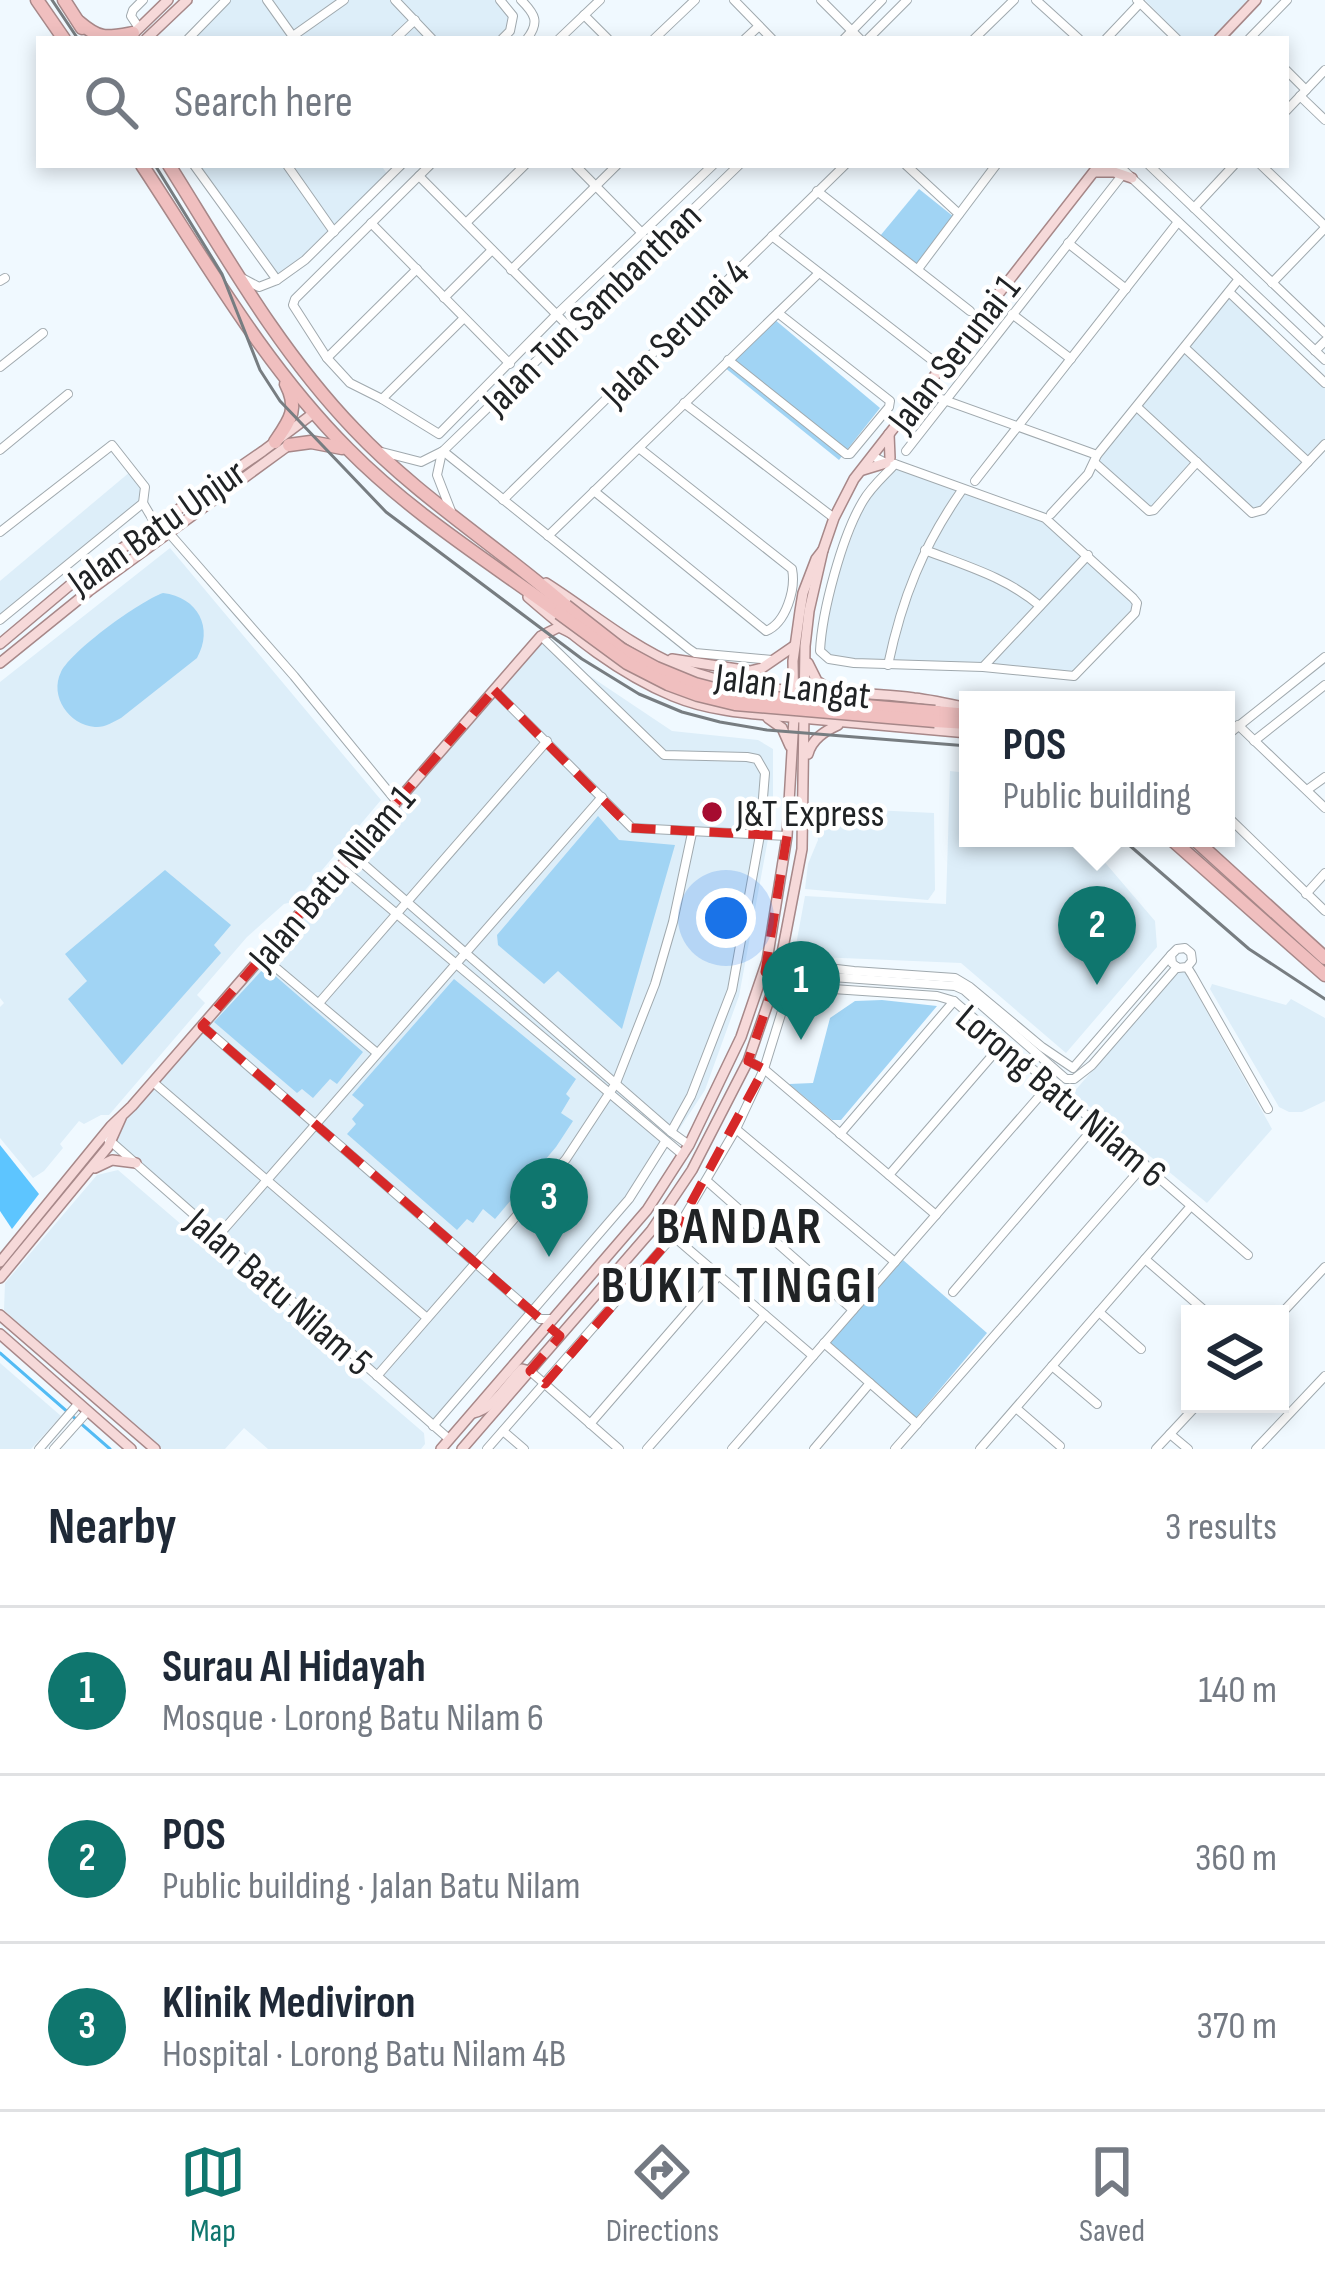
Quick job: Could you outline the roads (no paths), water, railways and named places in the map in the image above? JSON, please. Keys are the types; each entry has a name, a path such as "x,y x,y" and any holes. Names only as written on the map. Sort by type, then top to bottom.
{"highway":[{"path":"37,0 62,36"},
{"path":"64,0 87,36"},
{"path":"79,22 102,36"},
{"name":"Jalan Langat","path":"144,168 277,367 315,412 407,502 507,578 621,649 695,684 737,695 959,716"},
{"name":"Jalan Langat","path":"171,168 298,364 328,401 375,450 526,571 563,610"},
{"path":"277,367 294,404 282,443 319,443 349,450"},
{"path":"315,412 328,401"},
{"path":"1180,847 1325,975"},
{"path":"1203,847 1325,958"}],"main road":[{"path":"136,35 168,0"},
{"path":"136,35 188,0"},
{"path":"1222,36 1256,0"},
{"path":"1096,168 1125,170"},
{"name":"Jalan Serunai 1","path":"823,550 847,490 874,452 1096,168"},
{"name":"Jalan Batu Unjur","path":"0,663 88,591 170,533 315,412"},
{"path":"860,472 890,462 889,434"},
{"name":"Jalan Batu Unjur","path":"0,644 76,580 282,443"},
{"path":"823,550 799,646 817,681 839,693"},
{"path":"462,1449 651,1231 706,1144 748,1060 779,968 802,849 799,646 803,593 823,550"},
{"name":"Jalan Langat","path":"526,571 632,644 682,668 739,686 913,698 959,713"},
{"name":"Jalan Langat","path":"507,578 627,674 674,697 764,716 959,732"},
{"path":"538,605 546,620 541,636"},
{"path":"541,636 559,628 571,633"},
{"name":"Jalan Batu Nilam 1","path":"0,1280 87,1173 121,1118 541,636"},
{"path":"656,655 740,672 762,668 799,646"},
{"path":"736,712 756,707 759,701 756,692 739,686"},
{"path":"855,722 840,713 839,706 863,694"},
{"path":"764,716 782,728 792,752"},
{"path":"441,1449 647,1210 686,1150 741,1036 765,966 788,836 792,752 799,718"},
{"path":"804,771 813,742 842,722"},
{"name":"Jalan Batu Nilam 1","path":"0,1262 108,1138"},
{"path":"686,1150 691,1157 706,1144"},
{"path":"87,1173 112,1160 136,1163"},
{"path":"0,1313 155,1449"},
{"path":"0,1334 77,1415 131,1449"},
{"path":"473,1413 490,1405 522,1369 530,1371"}],"street":[{"path":"136,35 131,16 143,0"},
{"path":"195,36 226,0"},
{"path":"267,0 293,36"},
{"path":"297,36 344,0"},
{"path":"395,0 429,36"},
{"path":"500,0 513,16 504,36"},
{"path":"521,0 535,14 529,36"},
{"path":"563,36 599,0"},
{"path":"657,36 695,0"},
{"path":"820,0 860,36"},
{"path":"847,36 882,0"},
{"path":"867,36 907,0"},
{"path":"978,36 1014,0"},
{"path":"1036,0 1076,36"},
{"path":"1253,36 1287,0"},
{"path":"741,2 769,36"},
{"path":"1109,36 1139,2 1174,36"},
{"path":"584,15 605,36"},
{"path":"398,36 415,20"},
{"path":"748,36 759,26"},
{"path":"1289,108 1325,70"},
{"path":"1289,74 1325,120"},
{"path":"196,168 277,280"},
{"path":"288,168 334,232"},
{"path":"386,168 391,175"},
{"path":"237,273 259,287 293,271 397,168"},
{"path":"427,168 293,305 327,358 350,383 439,434 709,168"},
{"path":"466,223 522,168"},
{"path":"578,168 642,233"},
{"path":"511,270 614,168"},
{"name":"Jalan Tun Sambanthan","path":"443,451 736,168"},
{"name":"Jalan Serunai 4","path":"503,500 842,168"},
{"path":"909,168 959,214"},
{"path":"918,269 994,168"},
{"path":"1152,168 1325,337 1315,351"},
{"path":"1194,208 1231,168"},
{"path":"1264,168 1325,227 1273,283"},
{"path":"1125,170 1325,360"},
{"name":"Jalan Serunai 1","path":"906,451 1125,170"},
{"path":"419,176 570,329"},
{"path":"817,191 970,311"},
{"path":"975,481 1178,222"},
{"path":"371,223 510,364"},
{"path":"772,236 942,368"},
{"path":"1068,243 1126,289"},
{"path":"444,298 492,250"},
{"path":"327,358 417,269"},
{"path":"548,536 819,273"},
{"path":"1052,514 1239,279"},
{"path":"1229,292 1325,383"},
{"path":"728,360 850,454 890,401 778,313"},
{"path":"1012,314 1071,359"},
{"path":"382,399 464,318"},
{"path":"0,367 43,333"},
{"path":"1185,348 1308,463"},
{"path":"922,392 1096,459 1149,512 1197,462"},
{"path":"0,450 68,394"},
{"path":"684,403 834,518"},
{"path":"1137,407 1252,513 1263,510 1325,444"},
{"path":"0,532 112,445 146,487 143,503 0,620"},
{"path":"593,491 766,631 781,622 792,569 639,448"},
{"path":"375,450 421,462 443,451"},
{"path":"443,451 682,644 695,652 776,660"},
{"path":"443,451 436,476 452,514"},
{"path":"874,452 962,490 1045,518 1137,603 1132,618 1074,676 983,667 854,664 826,657 820,651 837,568 863,500 890,462"},
{"path":"888,665 901,608 925,550 962,490"},
{"path":"143,503 156,525"},
{"path":"170,533 397,802"},
{"path":"925,550 1002,579 1040,606"},
{"path":"983,667 1088,555"},
{"path":"811,604 826,606"},
{"path":"541,636 664,755 757,759 765,773 760,835 732,990 691,1096 671,1132"},
{"path":"1235,728 1325,657"},
{"path":"1254,741 1325,685"},
{"path":"494,690 632,828 788,836"},
{"path":"1238,725 1325,808"},
{"path":"319,1003 547,742"},
{"path":"1307,790 1325,777"},
{"path":"218,1236 602,797"},
{"path":"1235,824 1325,911"},
{"path":"377,1376 566,1160 616,1082 655,984 692,833"},
{"path":"352,854 616,1082 686,1150"},
{"path":"340,867 665,1142 686,1150"},
{"path":"1306,894 1325,873"},
{"path":"765,966 964,990 1066,1079 1075,1079 1192,957 1188,950 1180,947 1172,955 1073,1068"},
{"path":"1172,955 1172,963 1182,967 1268,1109"},
{"path":"262,956 377,1053"},
{"path":"779,968 955,977 1073,1068 1075,1079"},
{"path":"881,980 889,992"},
{"name":"Lorong Batu Nilam 6","path":"764,1069 793,990 889,992 954,1001 1248,1255"},
{"path":"840,1134 954,1001"},
{"path":"202,1026 532,1312 553,1319"},
{"path":"889,1175 1003,1042"},
{"path":"748,1060 936,1215"},
{"path":"487,1449 673,1236 736,1129 764,1069"},
{"path":"153,1082 428,1318"},
{"path":"732,1449 1050,1084"},
{"path":"953,1292 1097,1124"},
{"path":"736,1129 895,1262"},
{"name":"Jalan Batu Nilam 5","path":"108,1138 449,1439"},
{"path":"433,1426 629,1199 665,1142"},
{"path":"896,1449 1144,1164"},
{"path":"707,1181 853,1310"},
{"path":"980,1449 1192,1206"},
{"path":"673,1236 813,1356"},
{"path":"1145,1259 1198,1305"},
{"path":"1289,1305 1325,1267"},
{"path":"590,1424 719,1275"},
{"path":"1099,1312 1142,1349"},
{"path":"647,1449 765,1315"},
{"path":"824,1343 917,1424"},
{"path":"1052,1366 1097,1404"},
{"path":"530,1371 620,1449"},
{"path":"1256,1449 1325,1376"},
{"path":"814,1449 870,1383"},
{"path":"1016,1408 1060,1445"},
{"path":"1156,1449 1190,1413"},
{"path":"39,1449 77,1415"},
{"path":"54,1449 77,1415"},
{"path":"503,1431 524,1449"},
{"path":"1170,1434 1188,1449"}],"waterway":[{"path":"0,1353 110,1449"}],"tram line":[{"path":"52,0 76,36"},
{"path":"157,168 222,274 260,370 280,401 386,512 582,659 639,694 720,722 959,745"},
{"path":"1131,847 1249,949 1325,999"}],"place":[{"name":"J&T Express","path":"712,812"},
{"name":"POS","path":"1097,985"},
{"name":"Surau Al Hidayah","path":"801,1040"},
{"name":"Klinik Mediviron","path":"549,1257"}],"district":[{"name":"BANDAR BUKIT TINGGI","path":"740,1254"}]}
